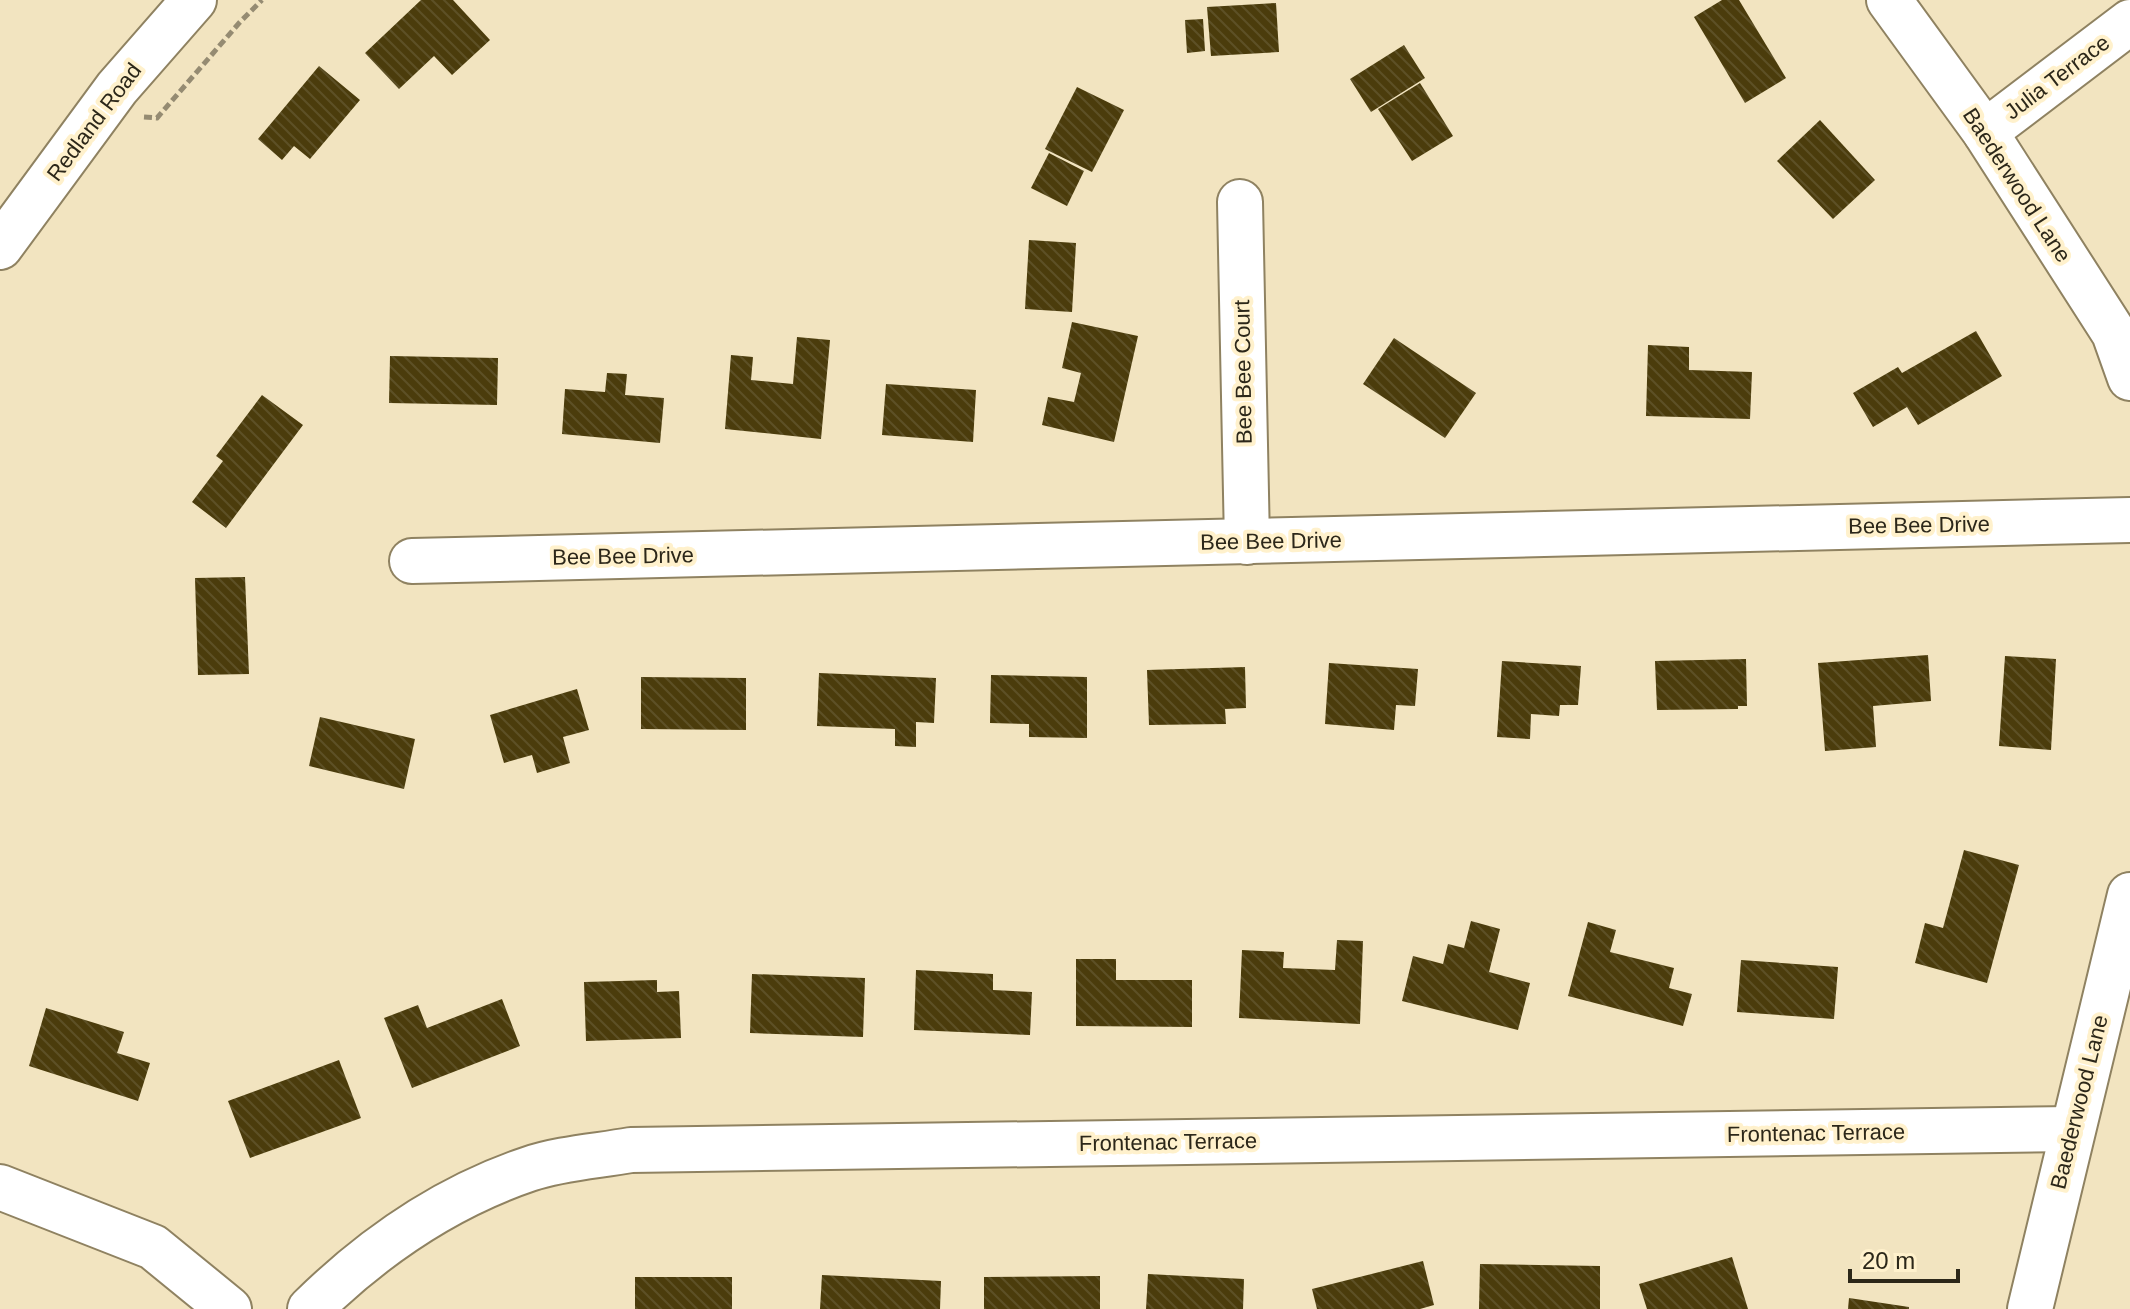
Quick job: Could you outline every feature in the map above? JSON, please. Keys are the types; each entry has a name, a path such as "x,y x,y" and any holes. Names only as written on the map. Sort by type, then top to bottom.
{"street":[{"name":"Redland Road","path":"3,237 117,88 194,0"},
{"name":"Baederwood Lane","path":"1889,0 1985,132 2114,333 2130,378"},
{"name":"Julia Terrace","path":"1985,132 2130,22"},
{"name":"Bee Bee Court","path":"1240,202 1247,542"},
{"name":"Bee Bee Drive","path":"412,561 2130,520"},
{"name":"Baederwood Lane","path":"2030,1309 2130,895"},
{"name":"Frontenac Terrace","path":"310,1309 349,1271 439,1208 531,1168 631,1150 2072,1129"},
{"path":"0,1187 153,1247 229,1309"}],"building":[{"path":"421,0 453,0 490,40 452,75 434,56 399,89 365,53"},
{"path":"1722,0 1739,0 1786,78 1745,103 1694,17"},
{"path":"1276,3 1279,52 1211,56 1207,7"},
{"path":"1203,19 1205,51 1187,53 1185,20"},
{"path":"1404,45 1425,78 1371,112 1350,79"},
{"path":"319,66 360,100 310,159 294,146 282,160 258,139"},
{"path":"1420,83 1453,136 1412,161 1378,109"},
{"path":"1077,87 1124,110 1092,172 1045,149"},
{"path":"1820,120 1875,180 1833,219 1777,161"},
{"path":"1049,153 1084,171 1067,206 1031,188"},
{"path":"1029,240 1076,243 1072,312 1025,309"},
{"path":"1072,322 1138,336 1114,442 1042,425 1048,397 1074,402 1081,373 1062,368"},
{"path":"1976,331 2002,376 1918,425 1907,407 1873,427 1853,393 1898,367 1902,373"},
{"path":"797,337 830,340 821,439 725,429 731,355 753,357 751,380 793,384"},
{"path":"1394,338 1476,393 1445,438 1363,384"},
{"path":"1648,345 1689,347 1689,370 1752,372 1750,419 1646,416"},
{"path":"390,356 498,358 497,405 389,403"},
{"path":"607,373 627,374 625,395 664,398 660,443 562,434 565,389 605,392"},
{"path":"886,384 976,390 973,442 882,435"},
{"path":"262,395 303,425 226,528 192,502 223,461 216,456"},
{"path":"245,577 249,674 198,675 195,578"},
{"path":"1928,655 1931,701 1873,706 1876,747 1825,751 1818,663"},
{"path":"2005,656 2056,659 2051,750 1999,746"},
{"path":"1746,659 1747,706 1738,706 1738,709 1657,710 1655,661"},
{"path":"1502,661 1581,666 1578,705 1560,705 1559,716 1531,714 1530,739 1497,737"},
{"path":"1329,663 1418,669 1415,706 1396,705 1394,730 1325,724"},
{"path":"1245,667 1246,708 1225,709 1226,724 1149,725 1147,670"},
{"path":"819,673 936,678 934,723 916,722 916,747 895,746 895,729 817,726"},
{"path":"991,675 1087,677 1087,738 1029,737 1029,724 990,723"},
{"path":"641,677 746,678 746,730 641,729"},
{"path":"577,689 589,730 563,737 570,763 537,773 532,755 504,763 490,715"},
{"path":"320,717 415,739 404,789 309,766"},
{"path":"1964,850 2019,865 1987,983 1915,963 1925,923 1943,928"},
{"path":"1471,921 1500,929 1489,972 1530,983 1518,1030 1402,1001 1413,956 1443,964 1448,944 1464,948"},
{"path":"1588,922 1616,930 1610,952 1674,968 1669,988 1692,994 1683,1026 1568,996"},
{"path":"1337,940 1363,941 1360,1024 1239,1018 1242,950 1284,952 1283,968 1335,970"},
{"path":"1076,959 1116,959 1116,980 1192,980 1192,1027 1076,1026"},
{"path":"1741,960 1838,967 1834,1019 1737,1012"},
{"path":"916,970 993,974 993,990 1032,992 1030,1035 914,1030"},
{"path":"752,974 865,978 863,1037 750,1033"},
{"path":"657,980 657,992 679,991 681,1038 586,1041 584,982"},
{"path":"502,999 520,1046 412,1088 384,1018 418,1005 427,1028"},
{"path":"46,1008 124,1032 117,1053 150,1063 138,1101 29,1066"},
{"path":"339,1060 361,1118 250,1158 228,1101"},
{"path":"1732,1257 1748,1309 1647,1309 1639,1284"},
{"path":"1423,1261 1434,1305 1420,1309 1317,1309 1312,1289"},
{"path":"1480,1264 1600,1266 1600,1309 1479,1309"},
{"path":"1148,1274 1244,1279 1243,1309 1146,1309"},
{"path":"822,1275 941,1281 940,1309 820,1309"},
{"path":"1100,1276 1100,1309 984,1309 984,1277"},
{"path":"635,1277 732,1277 732,1309 635,1309"},
{"path":"1849,1298 1909,1307 1909,1309 1848,1309"}]}
